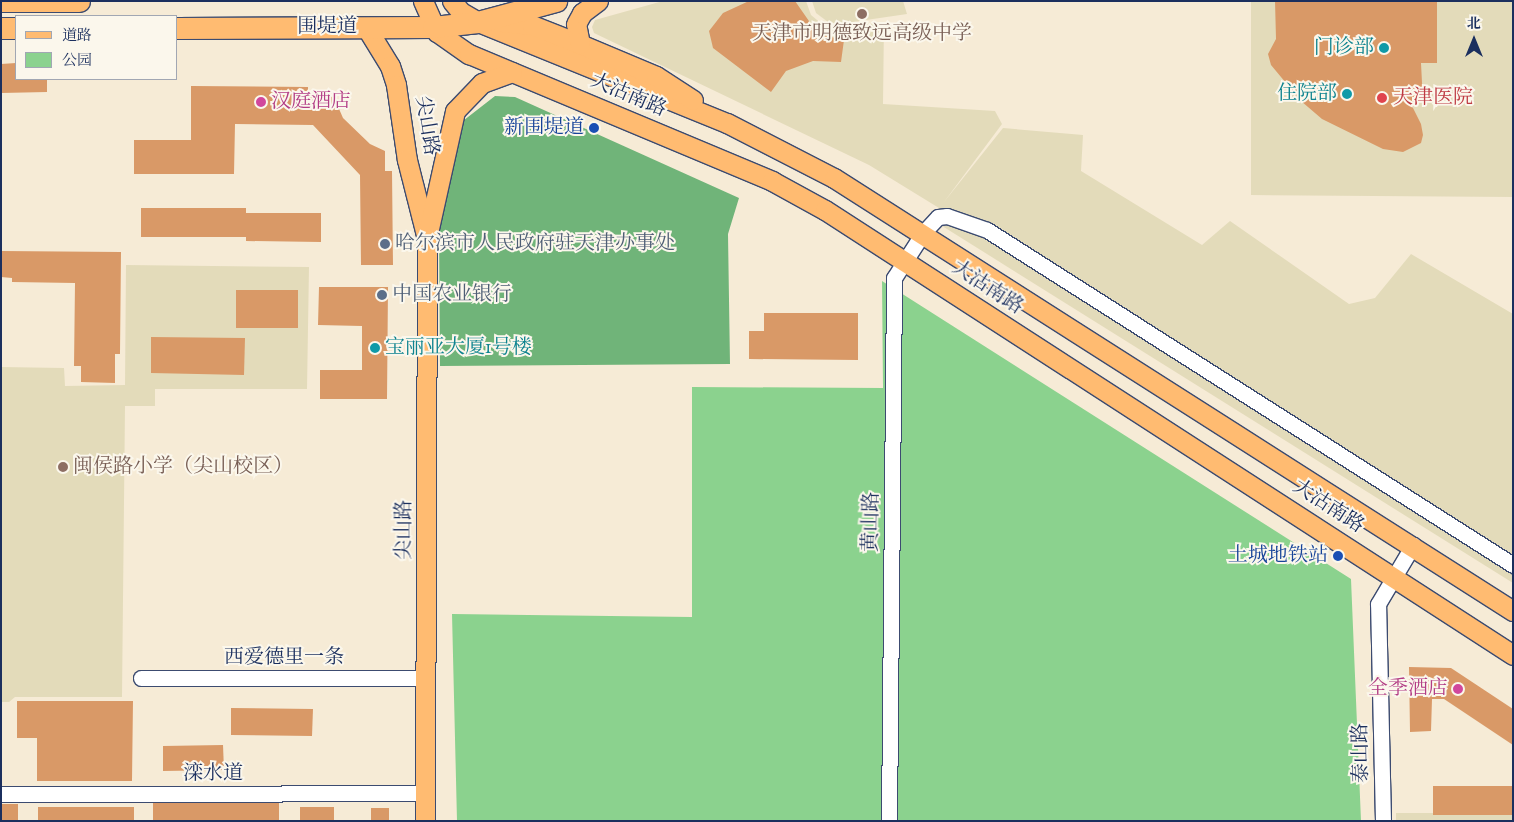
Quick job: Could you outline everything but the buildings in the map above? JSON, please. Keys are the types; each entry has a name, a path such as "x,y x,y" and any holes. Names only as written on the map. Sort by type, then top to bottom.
{"highway":[{"path":"1,1 79,1"},
{"path":"478,22 556,1"},
{"name":"围堤道","path":"178,28 433,27 478,22"},
{"path":"1,28 15,28"}],"main road":[{"name":"大沽南路","path":"423,1 433,27 452,44 512,72 772,181 904,261 1513,655"},
{"name":"大沽南路","path":"452,1 461,12 478,22 727,123 834,178 1513,610"},
{"path":"580,44 576,24 582,14 598,1"},
{"path":"478,22 512,21 532,25 580,44 656,76 727,123"},
{"name":"尖山路","path":"366,27 390,66 396,85 408,160 427,239"},
{"name":"尖山路","path":"426,821 427,239 455,111 482,83 512,72"}],"street":[{"name":"黄山路","path":"889,821 894,278 923,233 938,218 947,216 987,230 1513,565"},
{"name":"泰山路","path":"1384,821 1378,604 1413,545"},
{"name":"西爱德里一条","path":"142,678 426,678"},
{"name":"滦水道","path":"1,794 425,793"}],"shaded area":[{"path":"663,1 806,1 811,15 829,30 884,22 883,104 995,111 1002,124 944,202 1003,128 1083,135 1081,171 1202,245 1230,221 1349,304 1375,298 1411,254 1513,314 1513,583 931,219 939,208 869,165 594,33 592,27 595,20"},
{"name":"天津市明德致远高级中学","path":"812,1 903,1 907,14 832,25 816,13"},
{"name":"天津医院","path":"1251,1 1513,1 1513,197 1251,195"},
{"name":"闽侯路小学（尖山校区）","path":"126,265 309,267 307,389 155,389 155,406 125,406 122,697 15,697 9,702 1,702 1,367 64,368 65,386 125,385"},
{"path":"1396,813 1513,813 1513,821 1396,821"}],"green space":[{"path":"495,96 515,97 739,198 728,234 730,364 440,366 439,226 459,124"},
{"path":"882,281 1351,579 1361,821 457,821 452,614 692,617 692,387 883,388"}],"place":[{"name":"天津市明德致远高级中学","path":"862,14"},
{"name":"门诊部","path":"1384,48"},
{"name":"住院部","path":"1347,94"},
{"name":"天津医院","path":"1382,98"},
{"name":"汉庭酒店","path":"261,102"},
{"name":"新围堤道","path":"594,128"},
{"name":"哈尔滨市人民政府驻天津办事处","path":"385,244"},
{"name":"中国农业银行","path":"382,295"},
{"name":"宝丽亚大厦1号楼","path":"375,348"},
{"name":"闽侯路小学（尖山校区）","path":"63,467"},
{"name":"土城地铁站","path":"1338,556"},
{"name":"全季酒店","path":"1458,689"}]}
